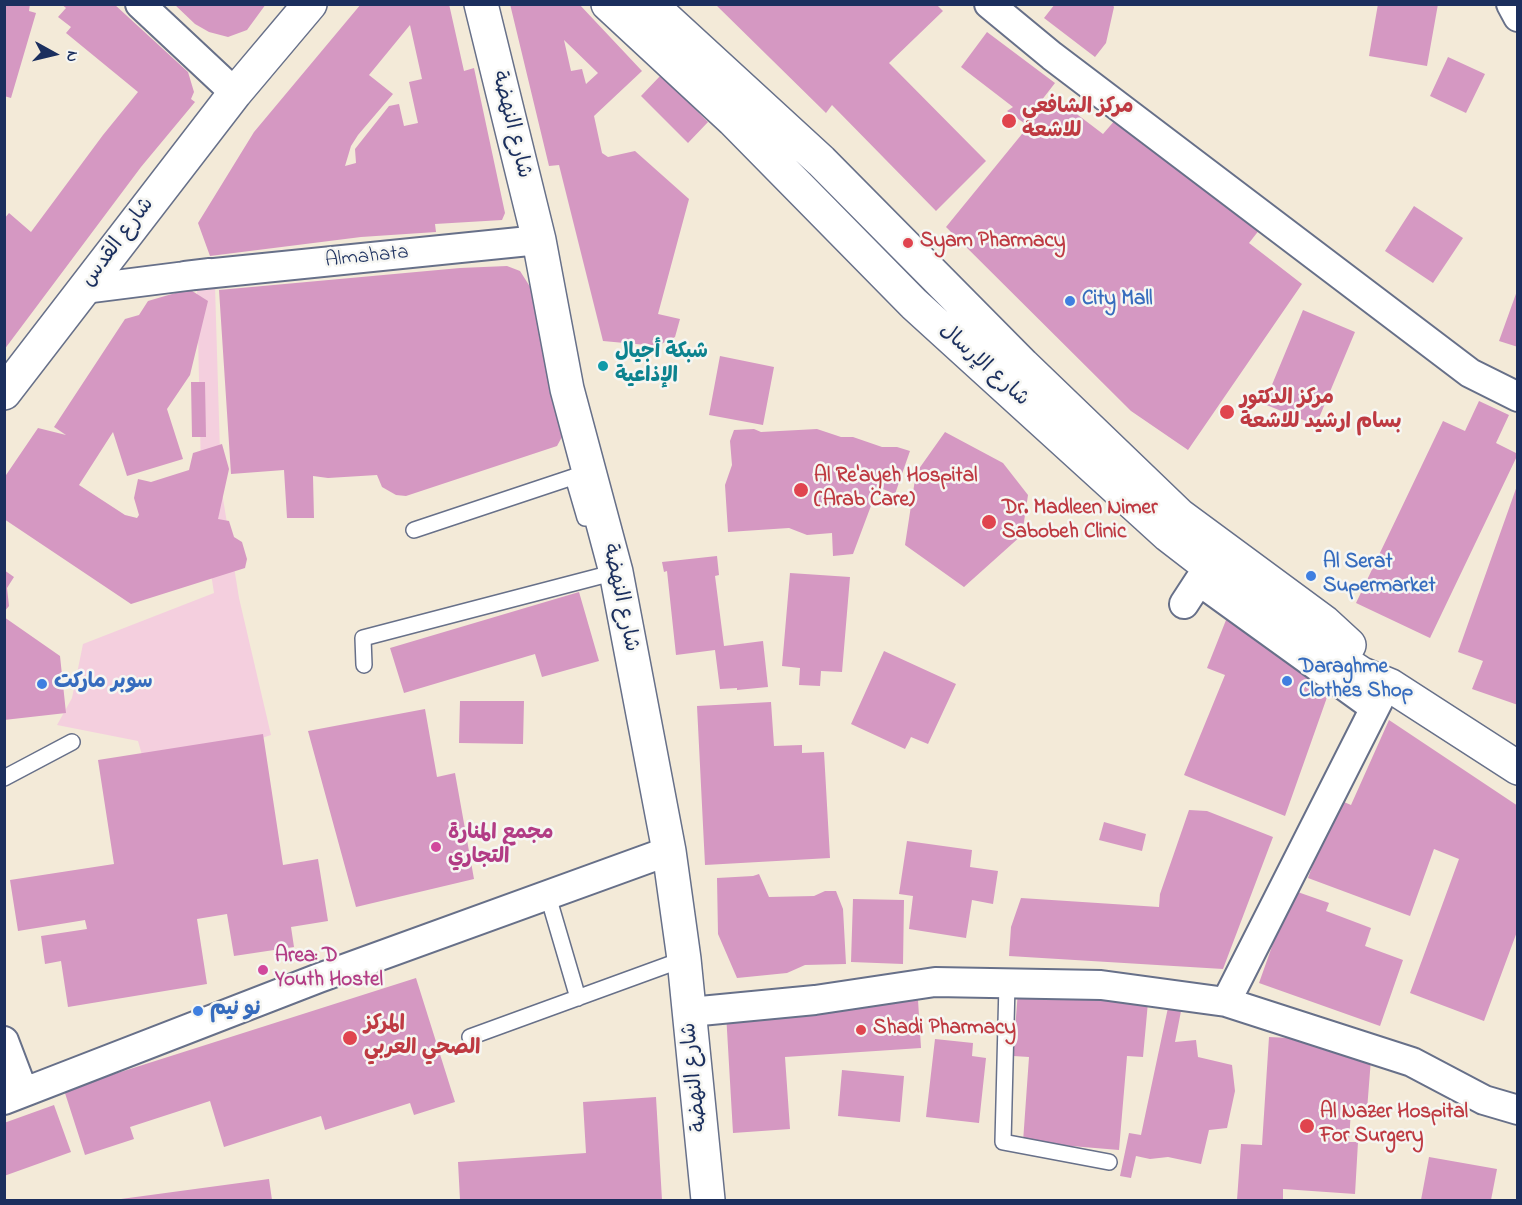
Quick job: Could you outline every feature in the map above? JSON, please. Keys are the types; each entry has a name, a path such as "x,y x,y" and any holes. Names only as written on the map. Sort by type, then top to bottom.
{"main road":[{"name":"شارع القدس","path":"4,393 235,93 310,4"},
{"name":"شارع النهضة","path":"481,4 539,240 581,475 669,851 690,1012 708,1200"},
{"name":"شارع الإرسال","path":"608,4 733,120 914,303 1168,535 1269,613 1362,674 1384,693 1518,768"},
{"name":"شارع الإرسال","path":"650,4 821,161 1023,365 1179,515 1324,622 1372,665 1384,693"}],"street":[{"path":"140,4 235,93"},
{"path":"989,4 1052,56 1470,373 1518,398"},
{"path":"1511,4 1518,17"},
{"name":"Almahata","path":"84,289 198,275 210,273 185,276 197,275 279,267 539,240"},
{"path":"1184,604 1199,581 1384,693 1226,1002"},
{"path":"4,1041 14,1095 319,978 669,851"},
{"path":"690,1012 815,1000 935,982 1101,985 1226,1002 1412,1062 1484,1100 1518,1110"}],"lane":[{"path":"414,530 581,475 589,532"},
{"path":"364,665 363,638 604,567"},
{"path":"4,778 72,742"},
{"path":"548,896 578,998"},
{"path":"470,1037 684,959"},
{"path":"1007,984 1003,1143 1109,1162"}],"shaded area":[{"path":"215,286 221,486 239,598 271,735 148,776 138,741 57,725 72,698 83,644 214,593 202,516 197,289"}],"building":[{"path":"4,4 30,4 29,11 36,13 11,98 4,96"},
{"path":"61,4 114,4 188,72 194,92 191,99 195,102 141,167 4,350 4,219 9,213 31,232 138,92 66,33 71,27 58,17 66,8"},
{"path":"174,4 266,4 247,30 228,37 209,32 195,24"},
{"path":"361,4 449,4 464,71 474,68 505,213 502,220 435,224 436,232 361,237 210,256 198,223 254,132","holes":["410,25 422,79 409,82 418,123 404,126 399,104 389,106 355,149 356,163 345,166 351,146 358,135 393,94 369,75"]},
{"path":"510,4 579,4 642,71 594,116 602,153 608,157 635,151 689,199 658,314 680,319 675,337 657,346 603,341 559,165 549,166","holes":["564,40 598,73 586,84 582,69 571,71"]},
{"path":"715,4 936,4 943,11 889,63 986,161 936,211 832,105 826,113"},
{"path":"1055,4 1112,4 1114,7 1106,43 1095,57 1044,18"},
{"path":"1378,4 1438,4 1427,66 1369,56"},
{"path":"987,32 1055,83 1024,123 1007,111 1013,107 961,67"},
{"path":"1448,57 1485,74 1466,113 1430,96"},
{"path":"661,75 708,122 688,143 641,96"},
{"path":"1053,96 1103,134 1116,119 1260,229 1249,243 1302,284 1188,450 1131,411 946,227"},
{"path":"1414,206 1463,238 1433,283 1385,251"},
{"path":"507,266 520,271 534,293 562,437 557,446 406,496 396,495 382,487 377,475 328,478 313,476 314,518 287,518 284,470 231,474 219,290 460,268"},
{"path":"189,289 208,301 190,375 167,409 183,459 127,476 113,432 79,485 125,515 137,518 139,515 134,498 138,479 151,482 189,470 193,453 222,444 229,469 218,519 229,521 234,537 242,542 247,559 245,568 131,604 4,519 4,478 38,428 66,435 54,427 125,319 139,315 148,301"},
{"path":"1518,291 1518,347 1499,341"},
{"path":"1303,310 1355,332 1316,425 1264,404"},
{"path":"720,356 774,367 763,425 709,415"},
{"path":"191,382 205,382 206,437 192,437"},
{"path":"1479,401 1509,415 1496,443 1518,454 1430,638 1356,603 1443,421 1465,431"},
{"name":"Al Re'ayeh Hospital (Arab Care)","path":"754,429 761,432 817,429 841,437 853,437 882,447 897,447 910,451 895,494 878,487 853,554 833,556 832,533 807,535 789,528 728,532 725,485 732,465 730,441 734,430"},
{"path":"945,432 1003,463 1028,495 1022,535 964,587 905,545 916,473"},
{"path":"1518,483 1518,705 1472,689 1483,661 1458,652"},
{"path":"717,556 719,575 715,576 724,646 763,641 768,687 720,689 715,650 676,655 667,571 664,572 662,562"},
{"path":"4,570 14,577 7,588 9,606 4,612"},
{"path":"790,573 850,577 842,672 821,671 820,686 799,685 800,668 782,666"},
{"path":"579,592 599,661 542,677 535,654 404,693 390,648"},
{"path":"1228,615 1331,686 1285,816 1184,775 1225,675 1207,668"},
{"path":"4,617 60,656 66,713 4,720"},
{"path":"884,651 956,684 928,744 911,737 905,749 851,724"},
{"path":"460,701 524,701 523,744 459,743"},
{"path":"771,702 774,746 802,745 802,753 824,752 830,858 705,865 697,706"},
{"path":"425,709 437,777 455,773 474,879 356,907 308,731"},
{"path":"1389,720 1518,806 1518,929 1484,1021 1410,993 1459,859 1434,849 1410,916 1308,878 1337,799 1351,805"},
{"path":"263,734 283,865 318,859 328,921 291,927 294,947 234,956 227,914 197,919 207,984 68,1007 61,961 45,964 41,936 87,929 85,920 18,931 10,880 114,864 98,760"},
{"path":"1189,810 1207,811 1273,837 1223,969 1009,956 1011,927 1021,898 1159,907 1160,894"},
{"path":"1104,822 1146,834 1142,851 1099,840"},
{"path":"907,841 972,850 970,867 998,871 993,904 972,900 966,938 909,929 913,896 899,894"},
{"path":"759,874 769,897 814,896 825,891 836,891 843,909 846,964 805,965 787,973 737,978 718,934 717,878"},
{"path":"1292,890 1329,903 1326,911 1371,928 1365,946 1403,960 1380,1026 1259,983"},
{"path":"853,899 904,900 903,964 851,962"},
{"path":"416,978 455,1102 414,1115 410,1103 325,1130 321,1116 224,1147 210,1101 130,1127 134,1139 85,1155 64,1090"},
{"path":"1018,991 1148,1002 1143,1057 1127,1056 1119,1150 1023,1142 1029,1057 1013,1056"},
{"path":"918,1000 921,1048 785,1057 790,1129 733,1133 726,1013"},
{"path":"1169,1003 1182,1006 1175,1042 1196,1040 1198,1057 1232,1065 1235,1091 1227,1128 1209,1130 1201,1164 1168,1157 1150,1159 1136,1156 1131,1178 1120,1176 1129,1133 1141,1135"},
{"name":"Al Nazer Hospital For Surgery","path":"1269,1037 1311,1039 1371,1059 1367,1110 1351,1109 1349,1142 1358,1142 1355,1194 1283,1189 1283,1200 1237,1200 1241,1144 1262,1145"},
{"path":"935,1039 973,1043 972,1056 986,1058 979,1123 926,1117"},
{"path":"842,1070 904,1076 900,1122 838,1116"},
{"path":"656,1097 662,1200 460,1200 458,1162 586,1153 583,1102"},
{"path":"54,1105 71,1152 4,1176 4,1123"},
{"path":"1429,1157 1497,1169 1491,1200 1421,1200"},
{"path":"269,1179 272,1200 121,1200 121,1199"}],"place":[{"name":"مركز الشافعي للاشعه","path":"1009,121"},
{"name":"Syam Pharmacy","path":"908,243"},
{"name":"City Mall","path":"1070,301"},
{"name":"شبكة أجيال الإذاعية","path":"603,366"},
{"name":"مركز الدكتور بسام ارشيد للاشعة","path":"1227,412"},
{"name":"Al Re'ayeh Hospital (Arab Care)","path":"801,490"},
{"name":"Dr. Madleen Nimer Sabobeh Clinic","path":"989,522"},
{"name":"Al Serat Supermarket","path":"1311,576"},
{"name":"Daraghme Clothes Shop","path":"1287,681"},
{"name":"سوبر ماركت","path":"42,684"},
{"name":"مجمع المنارة التجاري","path":"436,847"},
{"name":"Area: D Youth Hostel","path":"263,970"},
{"name":"نو نيم","path":"198,1011"},
{"name":"Shadi Pharmacy","path":"861,1030"},
{"name":"المركز الصحي العربي","path":"350,1038"},
{"name":"Al Nazer Hospital For Surgery","path":"1307,1126"}]}
